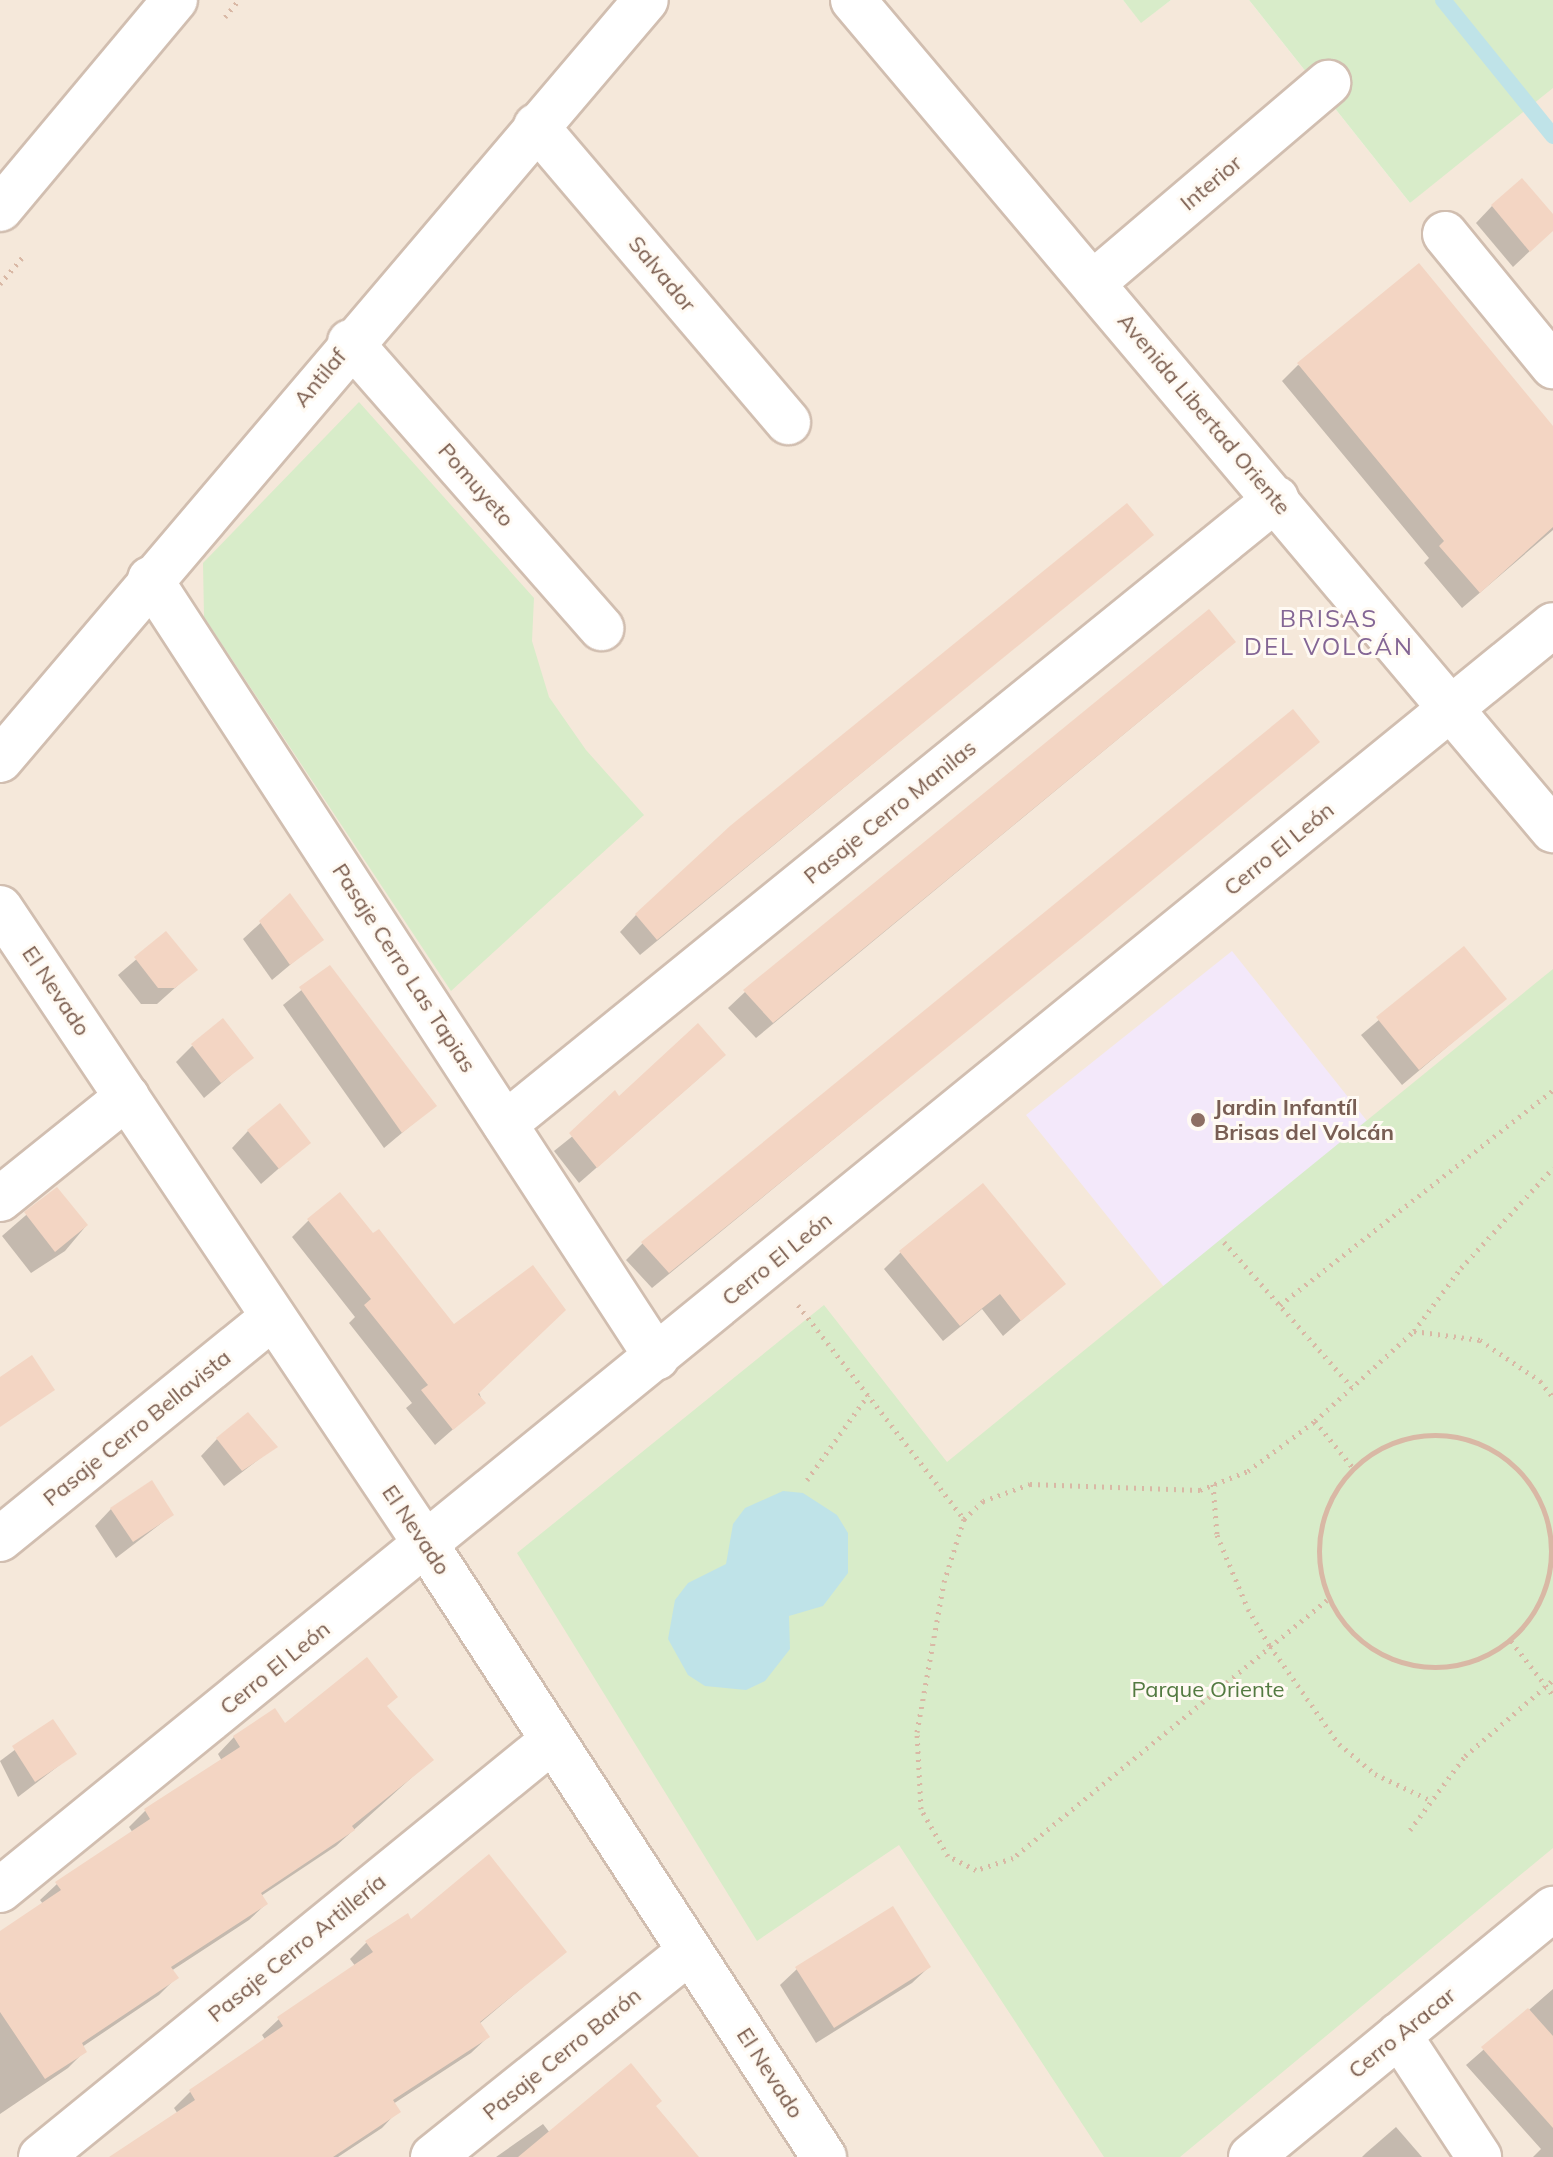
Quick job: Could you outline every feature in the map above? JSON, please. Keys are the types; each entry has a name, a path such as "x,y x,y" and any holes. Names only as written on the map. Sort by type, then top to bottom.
{"street":[{"path":"0,209 175,0"},
{"name":"Antilaf","path":"0,760 350,342 646,0"},
{"name":"Avenida Libertad Oriente","path":"853,0 1553,830"},
{"name":"Interior","path":"1093,283 1328,83"},
{"name":"Salvador","path":"536,126 788,422"},
{"path":"1445,234 1553,366"},
{"name":"Pomuyeto","path":"350,342 601,628"},
{"name":"Pasaje Cerro Manilas","path":"505,1124 1276,499"},
{"name":"Pasaje Cerro Las Tapias","path":"150,579 657,1358"},
{"name":"Cerro El León","path":"0,1890 427,1546 1553,625"},
{"name":"El Nevado","path":"0,908 427,1546 821,2156"},
{"path":"0,1199 127,1097"},
{"name":"Pasaje Cerro Bellavista","path":"0,1539 273,1317"},
{"name":"Pasaje Cerro Artillería","path":"41,2157 553,1740"},
{"name":"Cerro Aracar","path":"1251,2157 1553,1909"},
{"name":"Pasaje Cerro Barón","path":"433,2157 690,1951"},
{"path":"1399,2035 1479,2157"}],"path":[{"path":"1280,1305 1553,1090"},
{"path":"1327,1600 1013,1858 976,1870 948,1856 921,1809 917,1732 944,1582 964,1519 983,1501 1030,1484 1200,1490 1248,1471 1315,1421 1414,1331 1461,1268 1553,1168"},
{"path":"1224,1242 1352,1387"},
{"path":"767,1267 964,1519"},
{"path":"1414,1331 1480,1340 1540,1381 1553,1397"},
{"path":"807,1480 868,1395"},
{"path":"1315,1421 1354,1469"},
{"path":"1439,1434 1478,1442 1511,1463 1536,1491 1550,1527 1551,1565 1541,1602 1511,1641 1490,1655 1453,1667 1415,1667 1369,1646 1349,1631 1327,1600 1318,1560 1322,1521 1338,1485 1354,1469 1400,1439 1439,1434"},
{"path":"1213,1484 1217,1535 1248,1609 1270,1646 1339,1744 1375,1774 1428,1799"},
{"path":"1511,1641 1553,1695"},
{"path":"1410,1830 1428,1799 1465,1756 1553,1680"}],"shaded area":[{"path":"0,0 1123,0 1141,22 1171,0 1249,0 1410,203 1553,76 1553,2157 0,2157"},
{"name":"Jardin Infantíl Brisas del Volcán","path":"1232,951 1371,1126 1165,1288 1026,1115"}],"green space":[{"path":"1123,0 1171,0 1141,23"},
{"path":"1249,0 1553,0 1553,88 1410,203"},
{"path":"359,402 534,598 532,641 549,697 586,750 644,815 451,991 204,617 203,563"},
{"name":"Parque Oriente","path":"1553,969 1553,1848 1180,2157 1104,2157 899,1845 757,1941 517,1553 824,1305 947,1462"}],"water":[{"path":"783,1491 803,1493 837,1515 848,1533 848,1573 823,1606 789,1616 790,1649 765,1681 746,1690 705,1686 688,1675 668,1639 675,1600 688,1583 726,1564 733,1524 745,1508"}],"building":[{"path":"1522,178 1553,214 1553,231 1530,252 1491,205"},
{"path":"1419,263 1553,426 1553,527 1480,593 1439,546 1444,541 1297,363"},
{"path":"1127,503 1154,535 657,940 635,914 730,826"},
{"path":"1209,609 1236,642 773,1023 743,990"},
{"path":"1293,709 1320,742 1086,935 669,1273 641,1242"},
{"path":"290,893 324,940 290,965 259,921"},
{"path":"166,931 198,970 175,988 158,988 134,957"},
{"path":"1464,946 1507,999 1419,1070 1376,1017"},
{"path":"330,965 437,1106 402,1133 299,987"},
{"path":"223,1018 254,1058 221,1083 191,1044"},
{"path":"698,1023 726,1055 597,1168 569,1133 615,1090 619,1096"},
{"path":"280,1103 311,1143 279,1169 247,1130"},
{"path":"983,1183 1066,1284 1021,1321 1000,1294 960,1326 899,1251"},
{"path":"57,1187 88,1225 55,1252 24,1212"},
{"path":"340,1192 373,1233 379,1229 454,1324 533,1265 566,1310 478,1394 486,1403 453,1430 421,1390 428,1385 364,1305 371,1299 307,1219"},
{"path":"32,1355 55,1390 0,1427 0,1377"},
{"path":"248,1412 278,1447 242,1471 216,1438"},
{"path":"152,1480 174,1515 133,1542 110,1508"},
{"path":"367,1657 398,1697 387,1706 434,1760 352,1826 355,1830 261,1893 268,1904 171,1967 179,1978 82,2043 87,2052 45,2079 0,2012 0,1931 61,1890 55,1882 150,1819 144,1809 240,1747 233,1736 275,1708 285,1723"},
{"path":"53,1719 77,1754 35,1782 12,1746"},
{"path":"489,1854 567,1952 480,2022 490,2037 393,2100 401,2112 333,2157 109,2157 195,2100 189,2090 283,2026 277,2017 373,1952 365,1941 408,1913 411,1919"},
{"path":"893,1906 931,1967 834,2028 795,1967"},
{"path":"1528,2008 1553,2036 1553,2128 1481,2047"},
{"path":"631,2063 662,2101 656,2106 699,2157 518,2157"}],"waterway":[{"path":"1443,0 1553,136"}],"place":[{"name":"Jardin Infantíl Brisas del Volcán","path":"1198,1120"}],"district":[{"name":"BRISAS DEL VOLCÁN","path":"1329,633"}]}
